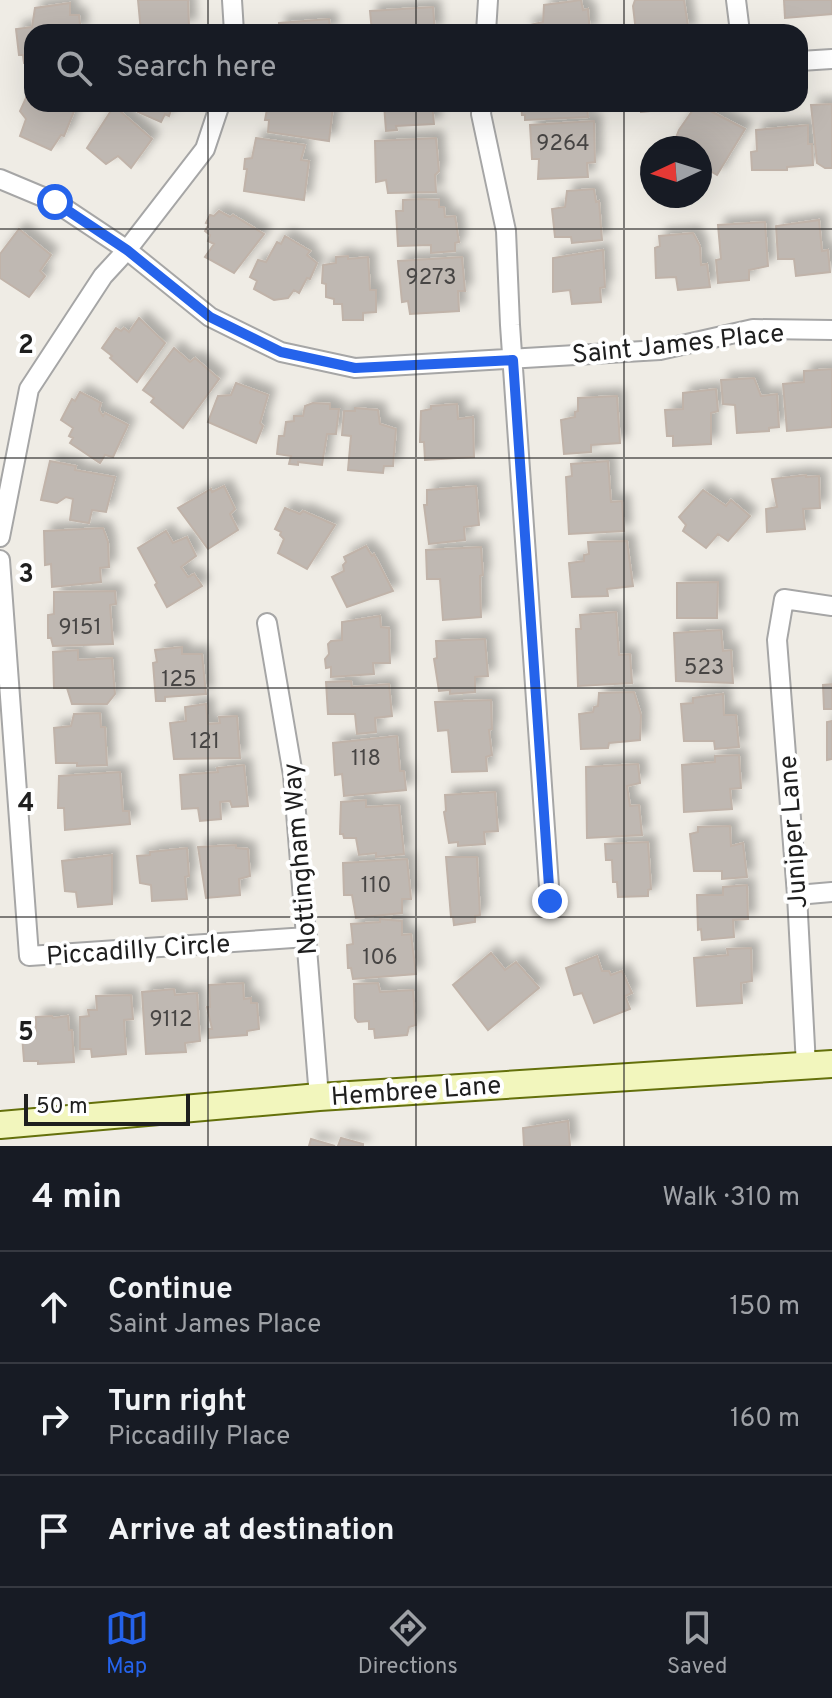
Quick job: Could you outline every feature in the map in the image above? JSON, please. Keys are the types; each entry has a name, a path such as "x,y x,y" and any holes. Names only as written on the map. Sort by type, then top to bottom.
{"street":[{"path":"232,0 234,24"},
{"path":"486,24 488,0"},
{"path":"736,0 739,24"},
{"path":"808,60 832,59"},
{"path":"0,537 29,389 103,276 127,250 205,149 217,112"},
{"path":"481,112 506,231 550,901"},
{"name":"Saint James Place","path":"0,179 55,202 127,250 210,317 281,352 355,368 660,350 753,329 832,330"},
{"name":"Piccadilly Circle","path":"0,560 29,956 307,937"},
{"name":"Juniper Lane","path":"819,1065 797,895 777,640 784,599 832,606"},
{"name":"Nottingham Way","path":"267,623 293,775 319,1097"},
{"path":"797,895 832,892"},
{"name":"Hembree Lane","path":"0,1125 319,1097 819,1065"}],"building":[{"path":"138,0 188,0 189,24 140,24"},
{"path":"581,0 583,10 588,9 589,24 534,24 543,22 544,5"},
{"path":"635,0 684,0 688,24 635,24"},
{"path":"784,0 832,0 832,14 785,18"},
{"path":"70,3 70,15 79,15 80,24 32,24 35,8"},
{"path":"433,7 434,24 371,24 370,11"},
{"path":"329,19 330,24 279,24"},
{"path":"24,28 24,63 23,55 19,55 16,29"},
{"path":"24,102 24,112 74,112 64,136 61,135 51,150 20,136 26,119 20,111"},
{"path":"832,104 832,168 825,168 817,163 811,105"},
{"path":"110,112 121,112 152,139 131,168 118,156 106,164 87,148"},
{"path":"138,112 170,112 169,116 165,114 161,122"},
{"path":"266,112 332,112 329,141 268,132 269,120 265,120"},
{"path":"385,112 433,112 434,124 396,126 397,130 386,131"},
{"path":"522,112 588,112 588,117 525,120 525,115"},
{"path":"691,112 712,112 745,129 717,175 712,172 712,136 677,136"},
{"path":"594,121 595,162 587,163 588,177 538,179 539,159 532,159 530,125"},
{"path":"808,125 813,165 787,167 787,170 752,170 751,152 757,151 756,130"},
{"path":"256,138 305,145 301,160 309,161 304,200 244,191 245,159 252,158"},
{"path":"436,138 439,171 435,175 436,192 388,193 386,180 376,182 375,141"},
{"path":"594,189 596,202 599,201 602,240 572,243 571,237 555,237 552,209 565,207 567,191"},
{"path":"403,200 439,200 445,217 455,216 459,242 455,243 455,251 431,253 431,245 398,246 396,211 403,211"},
{"path":"219,211 230,217 233,215 264,234 234,273 205,257 214,244 208,241 210,235 205,231 209,224 206,223 210,215 214,216"},
{"path":"819,220 822,251 828,250 830,272 796,276 794,259 778,259 776,226"},
{"path":"765,222 768,266 749,270 749,280 718,283 716,260 721,259 718,225"},
{"path":"19,229 51,255 40,271 45,276 29,297 0,278 0,254"},
{"path":"693,233 700,246 701,265 707,264 710,287 678,290 676,277 656,278 655,248 660,246 659,236"},
{"path":"285,236 310,251 307,255 317,263 299,293 294,290 288,298 274,300 254,289 257,281 250,277 258,260 266,262 277,242 281,244"},
{"path":"603,250 605,287 600,288 601,302 572,304 570,290 553,292 553,258"},
{"path":"348,256 348,259 368,257 370,290 376,290 376,312 363,313 363,320 343,320 342,304 334,304 334,299 326,297 326,284 322,283 323,265 336,263 336,257"},
{"path":"462,257 465,291 458,291 459,311 410,314 408,301 402,302 398,261"},
{"path":"139,318 165,343 137,382 102,348 116,328 129,332"},
{"path":"174,348 190,362 195,358 219,379 183,428 151,402 154,398 143,390"},
{"path":"832,369 832,427 787,431 783,384 804,382 804,371"},
{"path":"754,378 761,396 777,394 779,427 769,428 769,431 737,433 735,405 723,404 721,380"},
{"path":"236,383 268,395 260,423 263,426 256,443 208,422 218,396 231,395"},
{"path":"716,389 718,411 711,413 711,444 673,446 673,436 667,436 665,410 683,409 683,393"},
{"path":"80,392 101,403 99,410 103,416 105,413 128,425 113,457 105,455 100,463 70,443 73,428 61,420 72,399 75,401"},
{"path":"617,396 620,443 591,445 591,452 564,454 561,420 575,417 578,398"},
{"path":"330,404 330,409 339,409 336,434 327,434 322,465 289,464 291,456 277,454 279,436 284,436 286,422 294,421 294,416 303,416 305,406"},
{"path":"457,404 458,419 473,417 474,457 425,460 424,442 420,442 421,411 431,409 431,406"},
{"path":"355,408 378,410 380,424 396,429 393,466 384,466 383,473 348,470 351,436 342,435 344,411 355,411"},
{"path":"50,461 76,466 75,470 115,477 106,512 92,510 89,523 70,520 73,499 66,497 57,503 41,500"},
{"path":"608,461 611,502 622,501 624,531 569,534 566,477 572,476 571,464"},
{"path":"819,476 820,508 803,509 805,529 767,532 766,509 777,507 772,479"},
{"path":"224,486 235,509 230,514 238,530 208,549 178,508 211,489 212,492"},
{"path":"476,486 479,525 464,527 465,540 429,544 424,505 427,505 427,490"},
{"path":"703,490 726,506 731,500 750,516 728,541 718,534 706,548 683,531 686,525 679,517"},
{"path":"285,508 300,514 303,511 335,525 307,569 278,553 284,539 281,532 275,529"},
{"path":"103,528 108,542 109,567 100,568 101,582 52,587 51,564 45,565 44,531"},
{"path":"166,531 173,543 187,537 196,556 181,567 188,577 194,574 202,586 167,607 138,548"},
{"path":"627,541 633,586 607,589 608,596 572,597 569,563 584,561 584,555 589,554 588,542"},
{"path":"366,546 372,556 374,554 393,591 347,607 332,577 344,571 344,557"},
{"path":"481,547 481,617 443,620 440,579 427,579 426,550"},
{"path":"718,582 717,618 677,618 677,583"},
{"path":"115,591 116,604 110,605 113,644 53,646 51,638 48,638 48,615 54,614 54,592"},
{"path":"616,612 619,655 630,654 632,683 578,686 576,629 581,629 580,615"},
{"path":"380,616 381,627 389,628 390,663 373,663 374,674 331,677 331,667 326,668 325,659 329,654 328,644 342,640 342,622"},
{"path":"721,630 723,651 731,650 733,683 676,681 674,633"},
{"path":"485,639 488,676 475,677 475,692 450,694 450,690 439,691 434,659 437,658 436,641"},
{"path":"182,647 182,654 202,654 206,694 165,697 165,701 156,701 155,650"},
{"path":"78,650 78,660 112,658 115,694 107,704 72,704 67,688 54,688 53,652"},
{"path":"351,681 352,687 389,684 392,716 375,718 376,732 357,734 355,714 328,714 326,682"},
{"path":"832,684 832,709 824,709 823,685"},
{"path":"634,692 641,715 640,740 609,743 608,748 581,749 579,714 593,712 594,707 598,706 599,693"},
{"path":"723,694 724,715 736,715 739,747 715,749 714,741 684,741 681,704 693,703 693,698"},
{"path":"491,700 492,729 489,730 492,755 486,757 487,771 452,772 448,730 438,731 435,702"},
{"path":"206,704 208,724 220,723 219,717 237,716 240,758 174,759 170,723 186,721 185,707"},
{"path":"100,713 101,727 105,727 107,765 56,763 54,728 71,726 74,714"},
{"path":"832,721 832,759 827,760 827,722"},
{"path":"397,736 400,771 404,771 406,790 344,796 342,774 335,775 333,743"},
{"path":"739,755 741,788 730,789 732,809 684,812 682,765 715,762 715,756"},
{"path":"638,764 640,783 627,786 630,806 639,805 642,835 587,838 586,767"},
{"path":"244,765 248,806 232,807 230,801 220,802 221,819 200,821 198,808 182,809 180,775 218,772 217,768"},
{"path":"120,772 123,811 129,811 130,824 65,830 64,808 58,808 59,776"},
{"path":"495,792 498,831 484,832 485,844 458,846 458,842 449,843 444,812 445,795"},
{"path":"366,800 366,807 399,805 404,854 359,855 356,838 344,838 340,834 341,802"},
{"path":"730,826 731,846 743,843 747,877 722,879 722,871 694,871 690,834 698,832 698,827"},
{"path":"648,842 651,889 648,896 618,897 617,882 613,882 612,860 606,860 605,844"},
{"path":"236,845 236,848 248,849 250,876 239,879 240,895 206,898 198,847"},
{"path":"187,848 187,899 152,901 151,885 140,883 137,856"},
{"path":"112,855 112,904 78,907 76,892 65,891 62,861"},
{"path":"446,857 477,857 480,915 475,916 475,922 454,925"},
{"path":"407,859 411,899 402,899 402,913 356,918 352,895 344,895 343,863"},
{"path":"747,885 748,919 733,920 734,937 702,940 701,929 698,930 697,895 723,895 723,887"},
{"path":"380,919 402,921 402,935 411,934 416,974 353,979 351,968 348,968 347,945 353,944 351,924 380,922"},
{"path":"751,948 752,981 741,983 742,1003 697,1006 694,958 728,955 727,949"},
{"path":"491,953 505,970 516,962 539,988 488,1030 453,985"},
{"path":"597,956 602,971 609,971 611,975 622,971 632,993 625,996 630,1009 594,1023 582,993 574,995 566,968"},
{"path":"243,983 244,999 251,998 251,1003 257,1003 259,1029 247,1031 247,1035 209,1038 209,1029 212,1029 207,1007 210,1007 209,985"},
{"path":"378,983 380,992 413,990 416,1025 409,1027 407,1035 375,1038 374,1029 369,1029 369,1021 358,1022 355,1018 354,984"},
{"path":"174,989 175,995 197,993 200,1041 185,1043 186,1052 146,1054 142,992"},
{"path":"131,995 133,1019 124,1020 126,1054 92,1057 91,1049 80,1049 80,1017 89,1016 88,1010 97,1010 96,996"},
{"path":"68,1016 74,1062 38,1064 38,1061 24,1061 22,1035 36,1031 36,1017"},
{"path":"568,1121 570,1146 524,1146 523,1128"},
{"path":"341,1138 363,1144 363,1146 338,1146"},
{"path":"311,1139 335,1146 309,1146"}],"route":[{"path":"55,202 127,250 210,317 281,352 355,368 513,360 550,901"}]}
